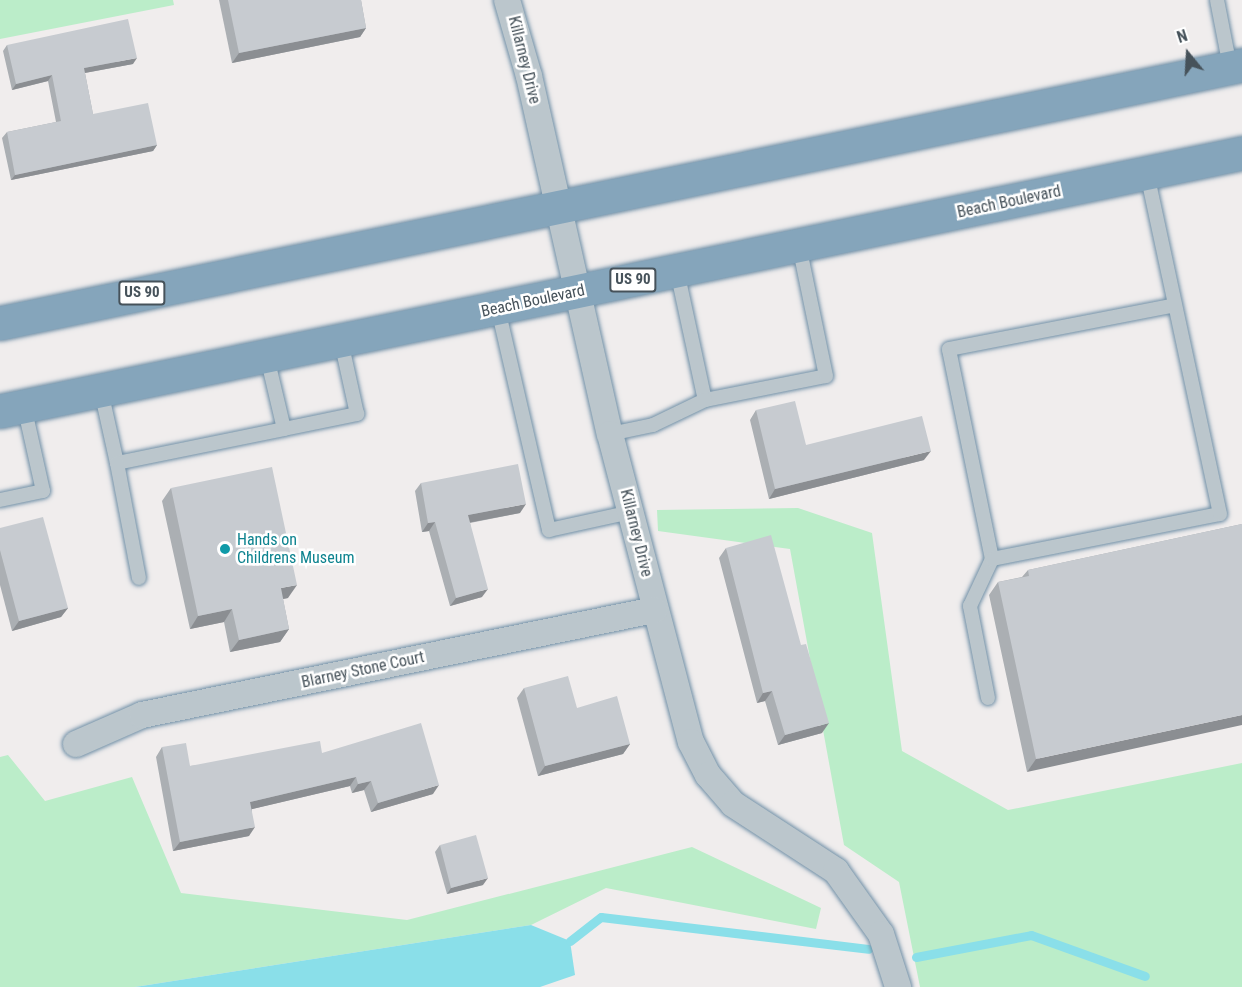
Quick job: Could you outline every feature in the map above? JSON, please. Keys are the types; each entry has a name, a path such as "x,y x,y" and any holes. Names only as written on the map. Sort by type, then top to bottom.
{"highway":[{"name":"US 90","path":"0,323 1236,66"},
{"name":"Beach Boulevard","path":"12,409 1242,153"}],"street":[{"name":"Killarney Drive","path":"507,0 529,76 576,292 610,434 654,610 691,742 708,775 733,804 836,871 880,934 898,987"},
{"name":"Blarney Stone Court","path":"76,744 142,715 654,610"}],"lane":[{"path":"1217,0 1236,66"},
{"path":"992,559 1220,514 1147,173"},
{"path":"610,434 653,425 705,400 826,376 799,246"},
{"path":"677,271 705,400"},
{"path":"988,698 970,606 992,559 949,349 1175,305"},
{"path":"498,309 549,530 631,512"},
{"path":"117,463 357,414 341,341"},
{"path":"267,357 284,429"},
{"path":"102,391 139,578"},
{"path":"0,500 43,491 12,409"}],"green space":[{"path":"0,0 173,0 174,5 0,39"},
{"path":"798,508 872,533 902,751 1008,810 1242,763 1242,987 920,987 899,882 844,845 790,549 658,531 657,510"},
{"path":"8,755 45,801 132,777 181,893 407,920 692,847 821,908 816,929 606,888 531,925 135,987 0,987 0,757"}],"water":[{"path":"531,925 570,941 575,975 540,987 135,987"}],"building":[{"path":"228,0 361,0 366,28 239,53"},
{"path":"128,19 137,58 84,68 93,114 148,103 157,145 15,175 7,132 61,121 52,75 16,84 7,45"},
{"path":"795,401 806,445 922,416 931,451 775,489 756,410"},
{"path":"518,464 526,504 468,515 488,589 456,598 435,522 428,523 421,483"},
{"name":"Hands on Childrens Museum","path":"272,467 297,585 281,588 289,629 239,640 232,609 198,616 171,488"},
{"path":"43,517 68,608 19,621 0,550 0,528"},
{"path":"1242,524 1242,715 1036,759 998,582 1029,576 1028,570"},
{"path":"771,535 801,645 806,644 829,723 785,735 772,691 763,693 726,548"},
{"path":"568,676 577,708 617,696 630,744 545,766 524,688"},
{"path":"421,723 439,785 378,803 371,781 358,784 356,777 250,802 255,827 180,842 162,747 186,743 190,766 320,741 322,753"},
{"path":"476,835 488,878 451,888 440,845"}],"waterway":[{"path":"570,941 601,917 868,949"},
{"path":"916,957 1031,935 1145,976"}],"place":[{"name":"Hands on Childrens Museum","path":"225,549"}]}
